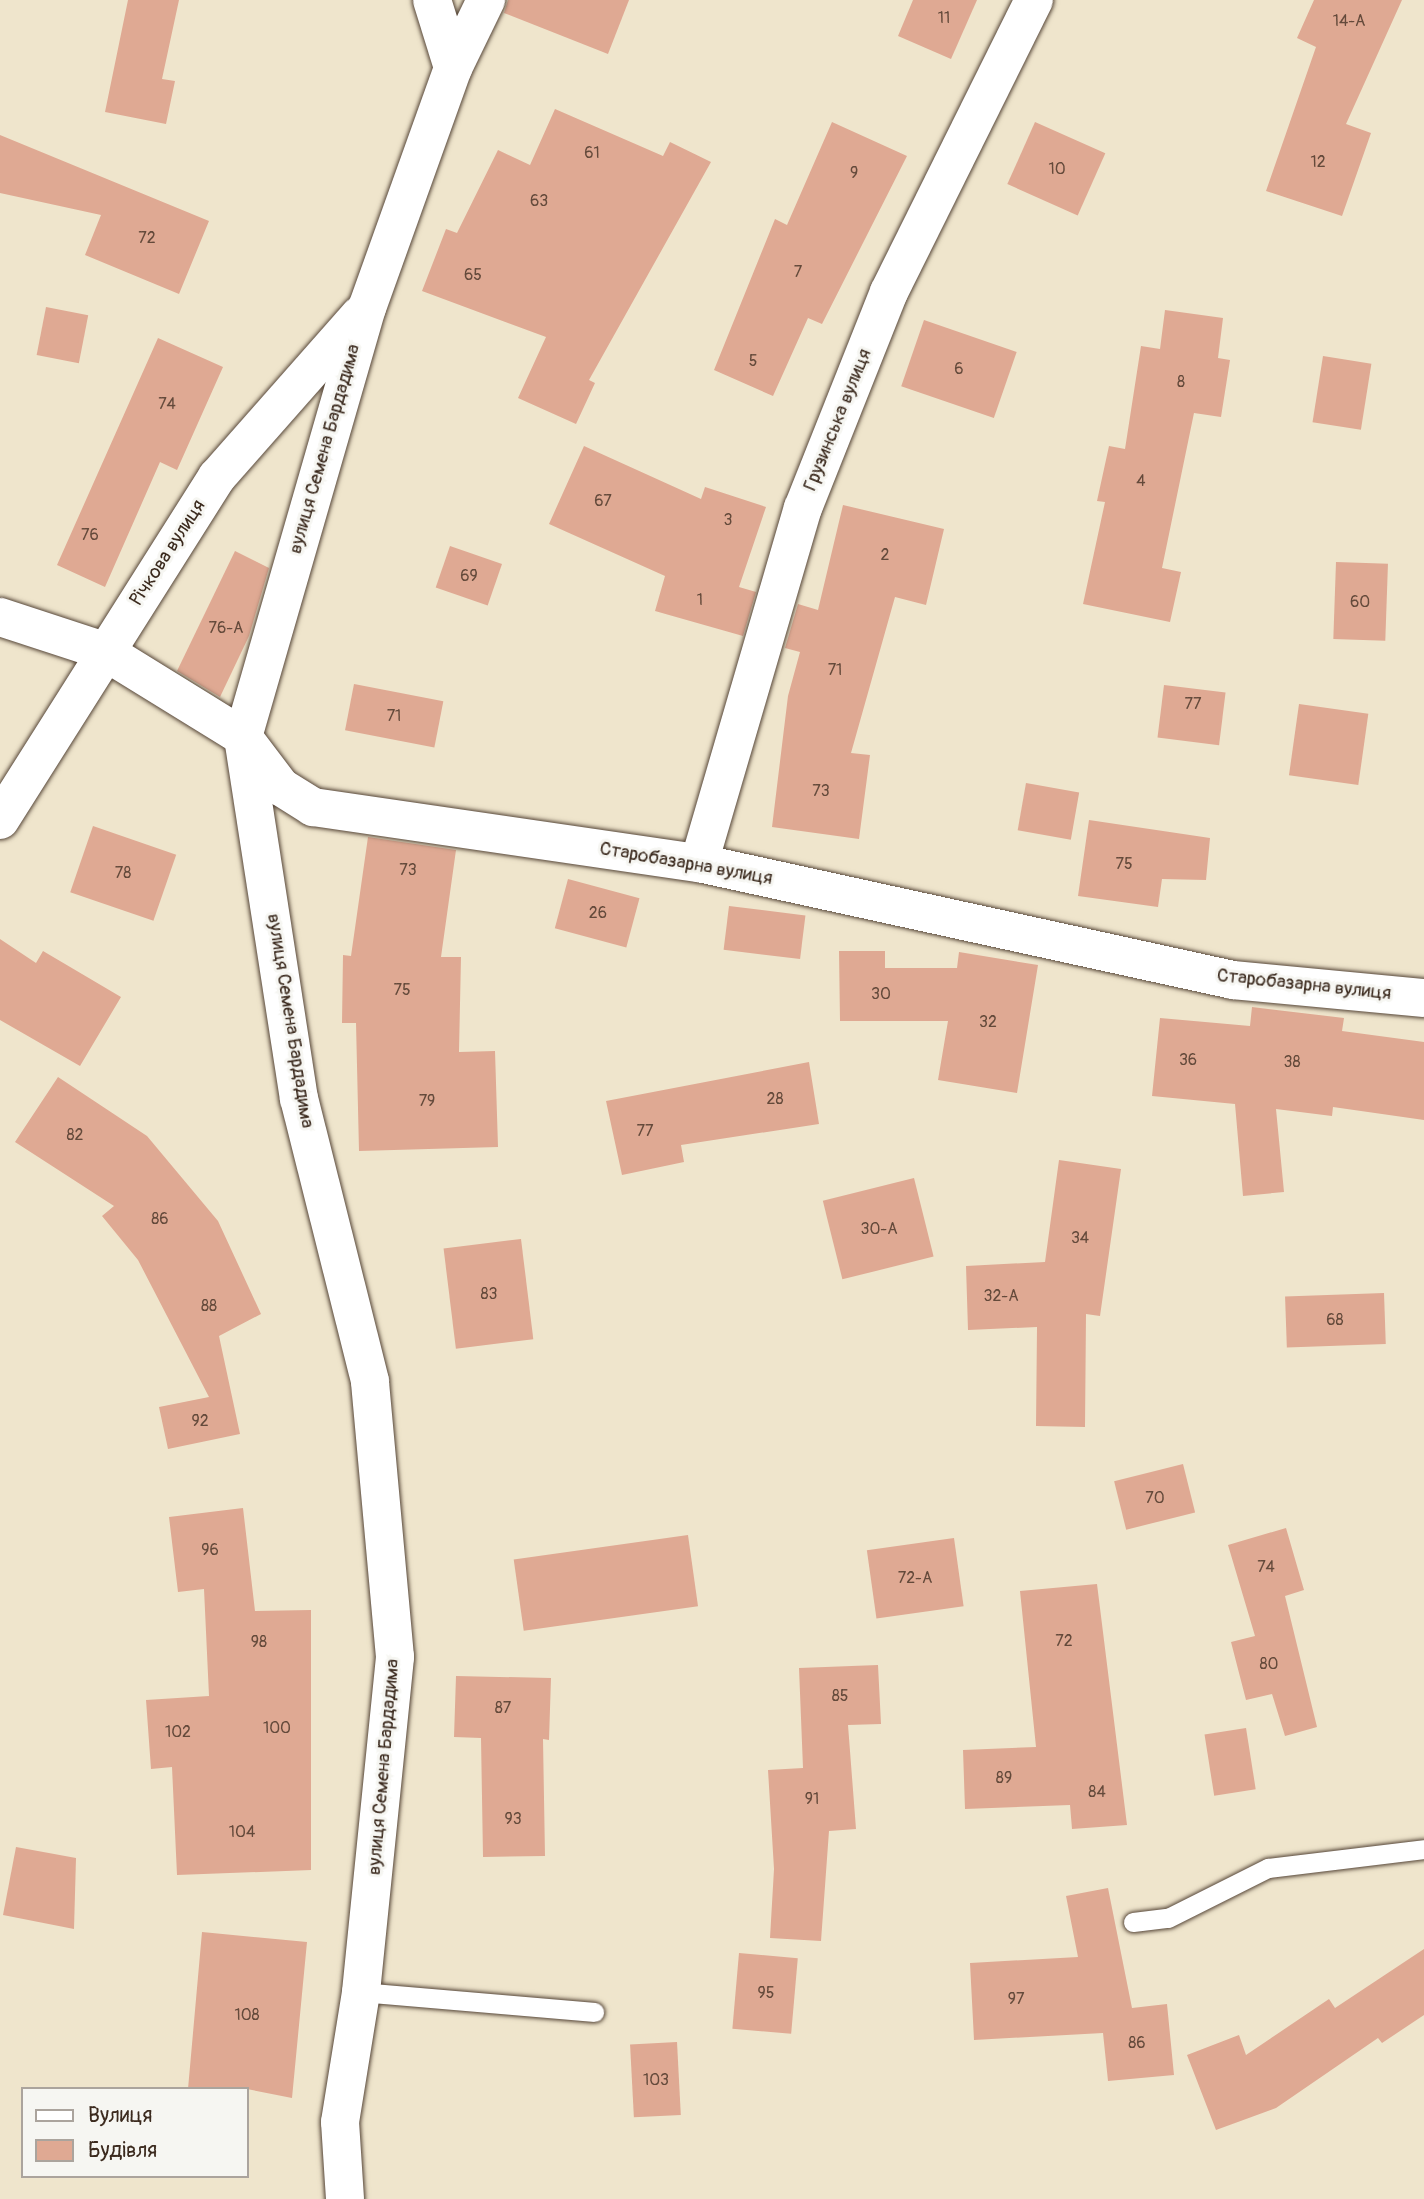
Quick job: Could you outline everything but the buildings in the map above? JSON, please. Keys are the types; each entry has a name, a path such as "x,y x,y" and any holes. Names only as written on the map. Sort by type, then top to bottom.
{"street":[{"path":"432,0 453,68"},
{"name":"вулиця Семена Бардадима","path":"345,2199 340,2122 361,1993 396,1657 370,1381 299,1099 243,737 367,308 453,68 485,0"},
{"name":"Грузинська вулиця","path":"699,863 803,508 889,292 1034,0"},
{"name":"Річкова вулиця","path":"0,820 104,651 217,477 367,308"},
{"name":"Старобазарна вулиця","path":"0,617 104,651 243,737 281,787 313,807 699,863 1233,979 1424,998"}],"lane":[{"path":"1133,1922 1168,1918 1268,1868 1424,1849"},
{"path":"361,1993 594,2012"}]}
